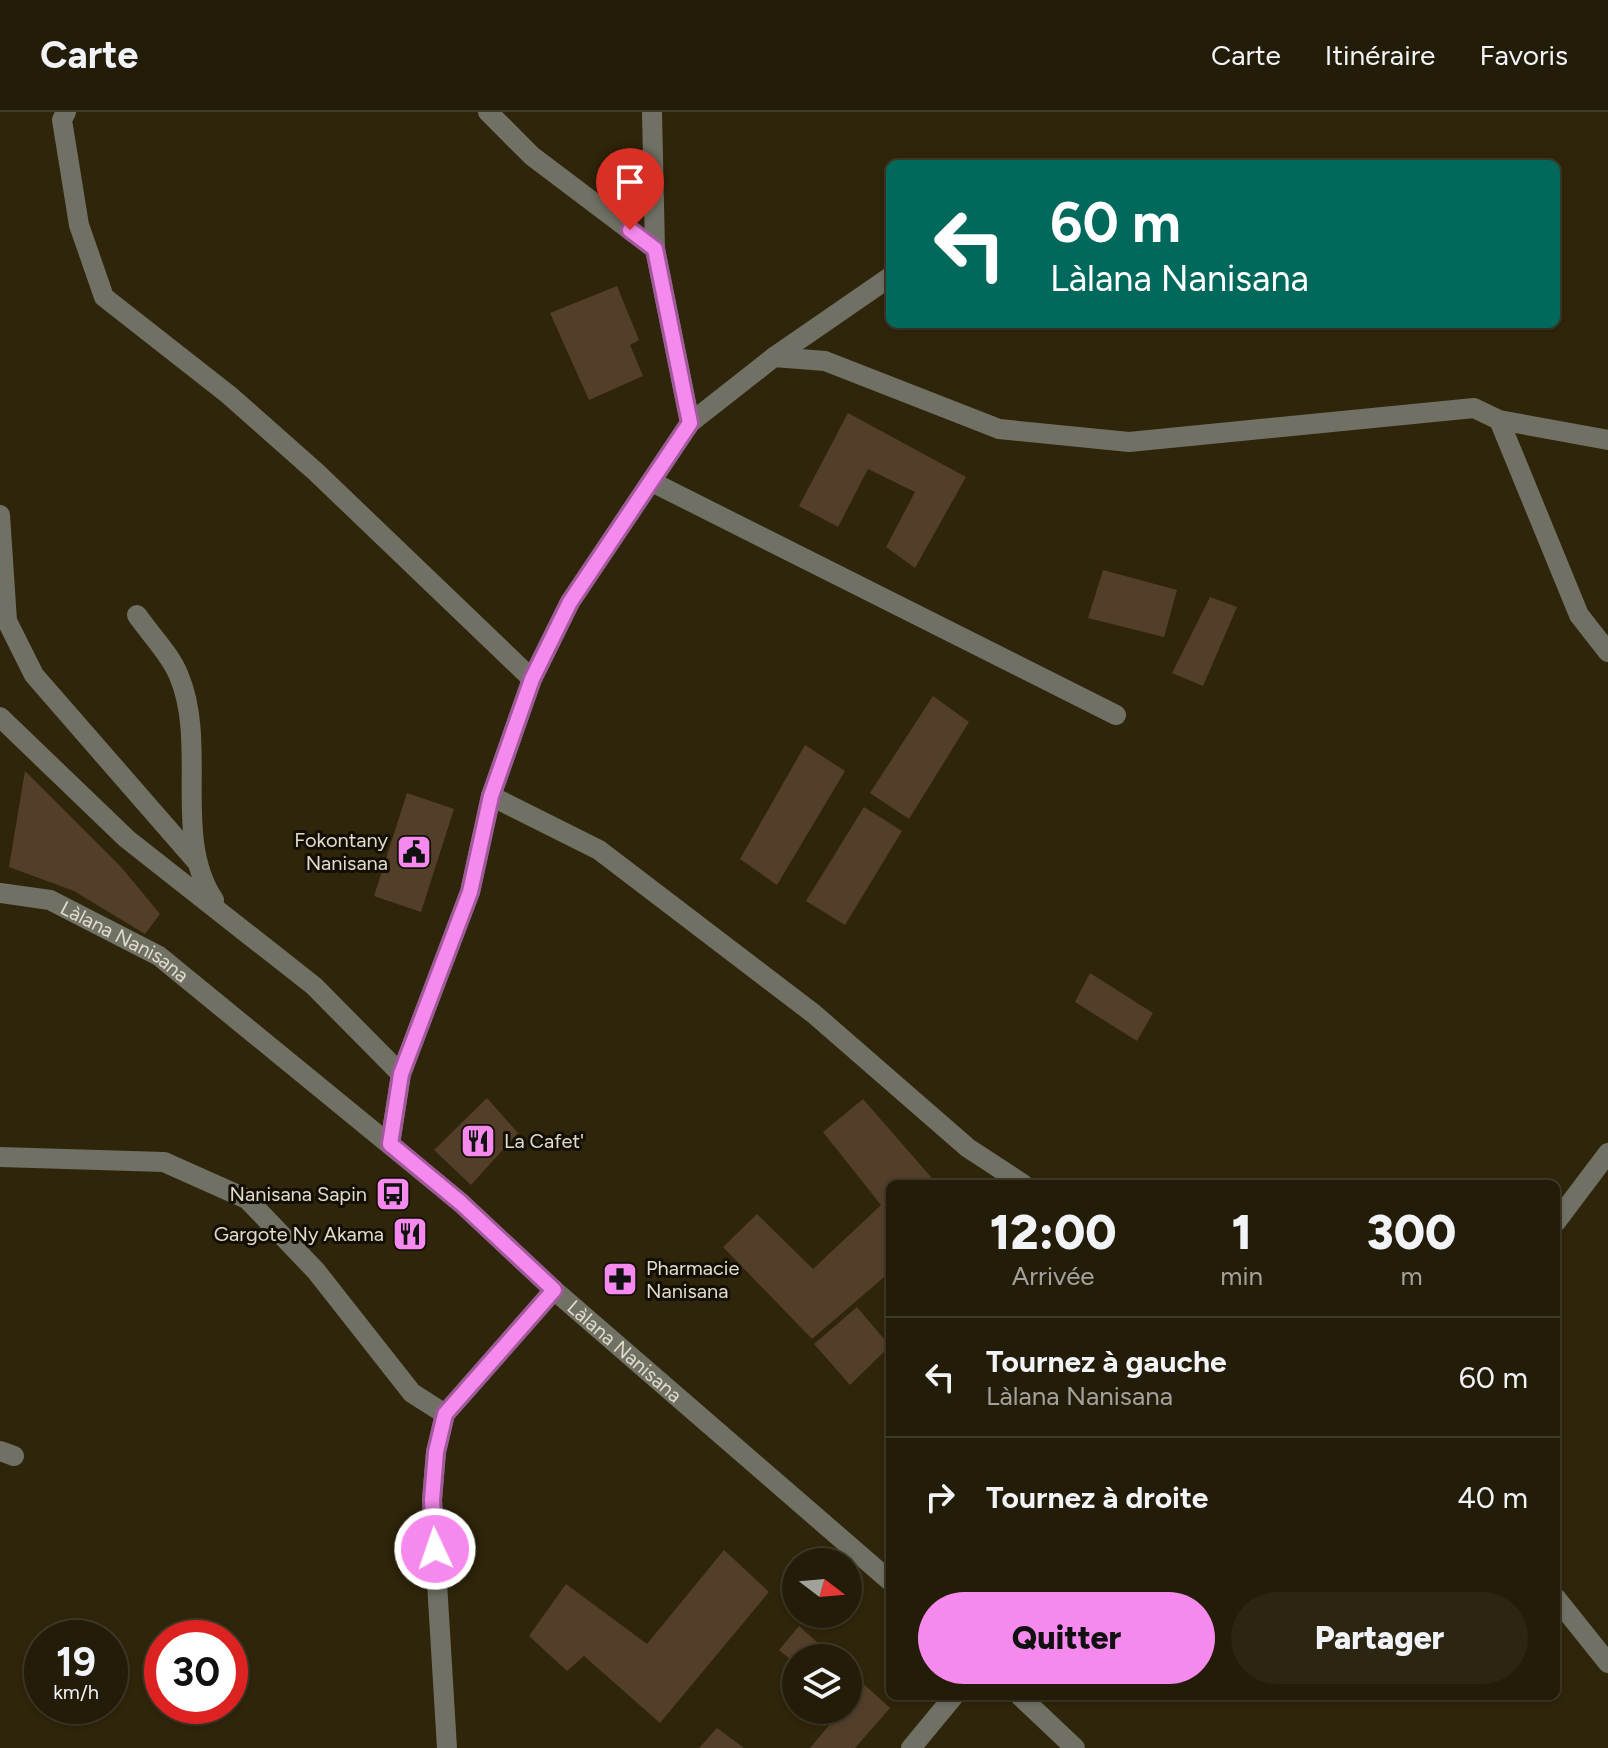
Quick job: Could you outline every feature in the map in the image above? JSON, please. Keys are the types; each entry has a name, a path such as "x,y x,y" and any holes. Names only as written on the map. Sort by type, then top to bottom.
{"street":[{"path":"66,112 62,120 79,225 104,297 229,395 316,472 532,679"},
{"path":"488,112 532,156 655,249"},
{"path":"652,112 655,249 690,423"},
{"path":"390,1144 401,1074 470,892 491,796 532,679 570,602 690,423 774,357 886,280"},
{"path":"774,357 825,361 999,429 1129,442 1474,408 1499,420 1607,437"},
{"path":"1499,420 1579,615 1608,652"},
{"path":"652,482 1116,715"},
{"path":"0,515 7,621 34,675 196,861"},
{"path":"137,615 179,676 191,736 196,861 203,883 221,911"},
{"path":"0,717 127,839 314,986 401,1074"},
{"path":"491,796 599,850 814,1014 968,1148 1017,1180"},
{"name":"Làlana Nanisana","path":"0,893 50,900 159,956 461,1203 554,1290 886,1578"},
{"path":"1560,1217 1608,1153"},
{"path":"0,1157 164,1162 247,1199 316,1271 412,1393 445,1414"},
{"path":"447,1748 432,1500 436,1452 445,1414 554,1290"},
{"path":"1560,1603 1608,1663"},
{"path":"911,1748 951,1700"},
{"path":"1024,1700 1075,1748"}],"building":[{"path":"617,286 639,340 630,345 643,376 589,400 550,313"},
{"path":"848,413 966,477 915,568 886,547 915,492 868,469 838,527 799,506"},
{"path":"1103,570 1177,590 1164,637 1088,618"},
{"path":"1210,597 1237,607 1203,686 1172,673"},
{"path":"933,696 969,722 909,819 870,793"},
{"path":"805,745 845,771 777,885 740,859"},
{"path":"25,771 122,868 160,914 145,934 74,891 9,867"},
{"name":"Fokontany Nanisana","path":"407,793 454,809 421,912 374,896"},
{"path":"864,807 902,831 845,925 806,901"},
{"path":"1090,973 1153,1013 1137,1041 1075,1002"},
{"path":"487,1098 518,1133 471,1185 434,1150"},
{"path":"863,1099 934,1180 886,1180 886,1275 812,1339 723,1247 757,1214 813,1269 881,1205 823,1132"},
{"path":"857,1307 886,1341 886,1350 850,1385 814,1344"},
{"path":"724,1550 769,1592 660,1723 584,1656 567,1671 529,1636 566,1584 647,1644"},
{"path":"797,1628 801,1628 819,1644 784,1644"},
{"path":"862,1683 890,1708 855,1748 810,1748 830,1724 862,1724"},
{"path":"717,1728 744,1748 699,1748"}],"place":[{"name":"Fokontany Nanisana","path":"414,852"},
{"name":"La Cafet'","path":"478,1141"},
{"name":"Nanisana Sapin","path":"393,1194"},
{"name":"Gargote Ny Akama","path":"410,1234"},
{"name":"Pharmacie Nanisana","path":"620,1279"}],"route":[{"path":"435,1549 432,1500 436,1452 445,1414 554,1290 461,1203 390,1144 401,1074 470,892 491,796 532,679 570,602 690,423 655,249 630,230"}]}
